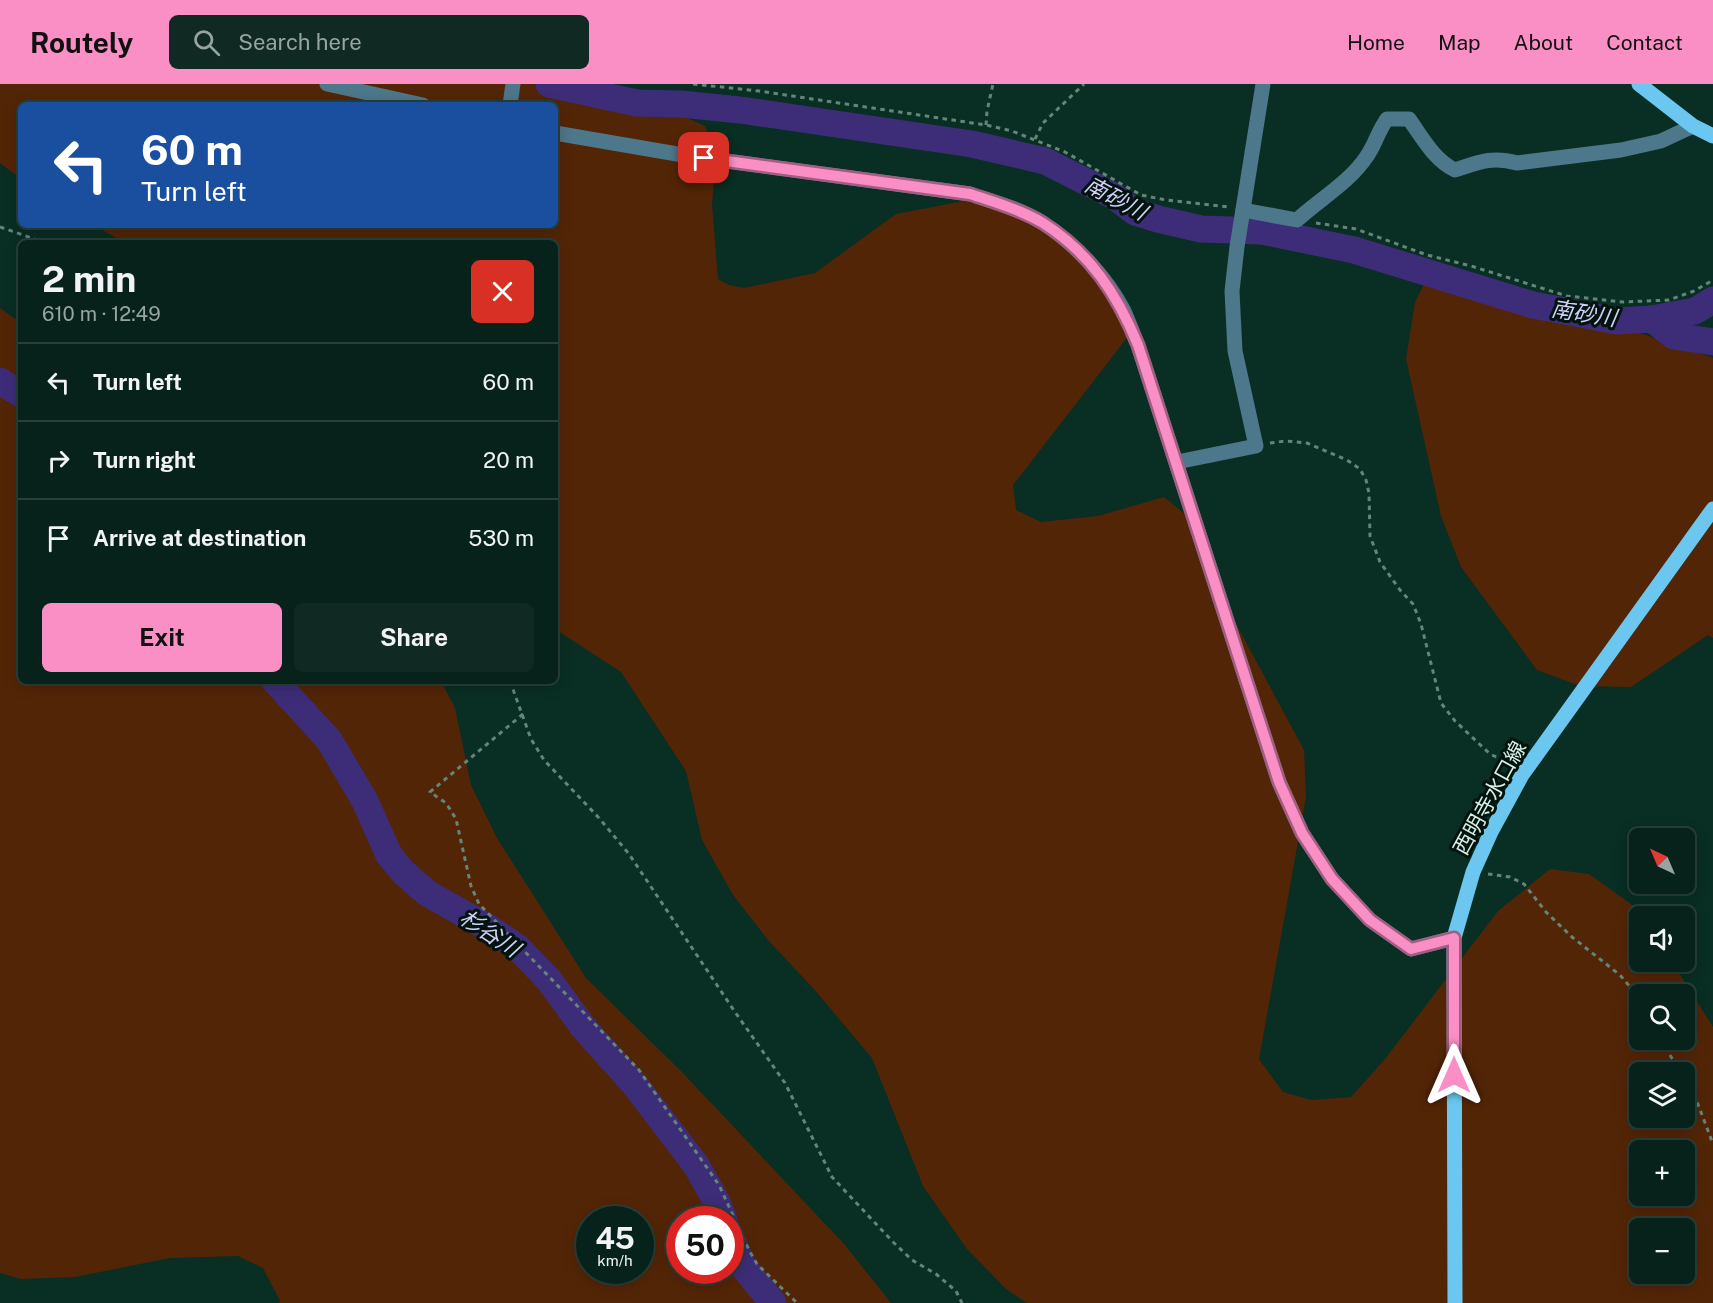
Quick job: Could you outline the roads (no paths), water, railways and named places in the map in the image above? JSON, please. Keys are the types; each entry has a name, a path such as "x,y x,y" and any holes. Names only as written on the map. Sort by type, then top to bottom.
{"main road":[{"path":"1639,84 1694,126 1713,136"},
{"name":"西明寺水口線","path":"1455,1303 1454,938 1473,872 1491,832 1522,775 1713,509"}],"street":[{"path":"327,84 409,102"},
{"path":"1177,462 1256,446 1235,351 1232,291 1263,84"},
{"path":"1243,213 1297,220 1337,188 1368,156 1378,132 1388,119 1397,117 1409,119 1444,165 1455,170 1485,160 1501,159 1517,163 1621,150 1661,141 1694,126"},
{"path":"558,134 683,155 970,194 1041,222 1070,244 1100,275 1123,310 1138,345 1279,782 1302,833 1332,879 1370,920 1411,949 1454,938"}],"waterway":[{"name":"南砂川","path":"549,84 637,103 681,104 740,110 972,144 1045,161 1114,196 1135,212 1158,219 1201,229 1262,231 1354,250 1533,305 1617,321 1652,319 1695,311 1713,300"},
{"path":"1652,319 1674,336 1713,342"},
{"name":"杉谷川","path":"0,381 18,392"},
{"name":"杉谷川","path":"278,684 329,740 365,801 389,855 403,872 427,893 489,928 517,947 549,980 583,1027 635,1085 696,1165 719,1206"},
{"name":"杉谷川","path":"744,1267 773,1303"}]}
